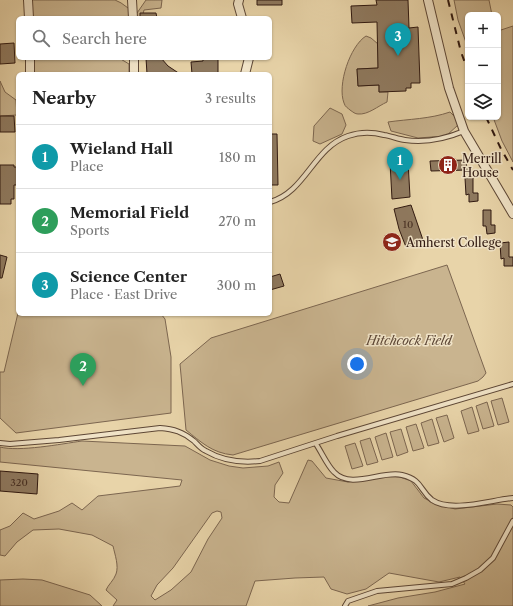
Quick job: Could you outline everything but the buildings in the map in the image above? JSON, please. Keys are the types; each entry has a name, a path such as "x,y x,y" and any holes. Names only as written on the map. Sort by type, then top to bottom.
{"street":[{"path":"28,0 29,16"},
{"path":"132,0 133,16"},
{"path":"239,0 238,4 241,16"},
{"path":"428,0 449,88 464,130 513,214"},
{"path":"30,60 30,72"},
{"path":"134,60 134,72"},
{"path":"246,72 248,60"}],"lane":[{"path":"272,201 284,196 297,186 319,156 330,145 348,136 372,133 416,142 432,141 449,137 464,130"},
{"path":"0,443 10,444 52,441 160,428 173,429 182,432 205,451 213,455 233,461 246,462 270,458 337,436 513,384"},
{"path":"316,444 334,472 349,480 387,474 401,474 413,478 420,484 432,500 457,506 513,498"},
{"path":"345,606 348,601 377,591 452,584 466,578 480,570 493,558 513,521"}],"green space":[{"path":"31,0 115,0 137,13 146,0 162,0 161,8 144,10 142,16 31,16"},
{"path":"454,0 489,0 491,12 465,12 465,40 458,20"},
{"path":"513,26 513,162 502,141 494,120 501,120 501,30"},
{"path":"366,36 378,44 378,68 357,69 358,86 379,85 379,92 388,92 387,102 369,112 357,114 344,104 342,86 346,66 350,57 360,41"},
{"path":"32,60 122,60 129,64 129,72 33,72"},
{"path":"0,81 5,92 16,100 16,115 0,116"},
{"path":"330,108 342,114 346,125 342,134 320,144 313,141 314,126"},
{"path":"450,112 456,118 458,125 446,136 418,138 391,131 388,122 427,117"},
{"name":"Hitchcock Field","path":"447,265 486,373 478,381 233,455 213,449 202,443 186,430 180,364 211,338"},
{"path":"17,316 163,316 165,319 171,357 171,413 16,433 0,418 0,372 4,372"},
{"path":"502,398 509,422 498,425 491,401"},
{"path":"487,402 494,426 483,429 476,406"},
{"path":"472,407 479,431 468,434 461,411"},
{"path":"447,415 454,438 444,442 436,418"},
{"path":"432,419 439,443 428,446 421,423"},
{"path":"416,424 424,448 413,451 406,427"},
{"path":"401,429 408,452 397,456 390,432"},
{"path":"386,433 393,457 382,460 375,437"},
{"path":"370,438 378,462 367,465 360,441"},
{"path":"82,441 185,446 210,460 229,466 243,468 268,466 279,462 283,473 275,485 274,497 279,502 289,503 308,460 312,461 326,478 348,482 382,476 400,477 411,481 424,498 434,503 455,509 497,504 511,505 513,507 513,606 368,606 465,584 460,577 439,582 389,573 366,589 347,594 331,589 324,577 295,578 255,581 246,606 113,606 117,600 106,590 117,571 113,546 92,535 59,529 33,530 17,542 5,556 0,555 0,530 10,526 23,513 34,519 59,511 72,503 82,510 98,496 180,486 182,480 0,462 0,447 18,449 52,446","holes":["217,511 221,512 222,518 208,539 191,572 171,590 155,600 151,596 157,585 173,568 212,513"]},
{"path":"355,443 363,466 352,469 345,446"},
{"path":"0,580 42,580 90,595 102,606 0,606"}],"railway":[{"path":"448,0 465,63"},
{"path":"487,120 513,170"}],"place":[{"name":"Science Center","path":"398,56"},
{"name":"Merrill House","path":"448,165"},
{"name":"Wieland Hall","path":"400,180"},
{"name":"Amherst College","path":"392,242"},
{"name":"Memorial Field","path":"83,386"}]}
